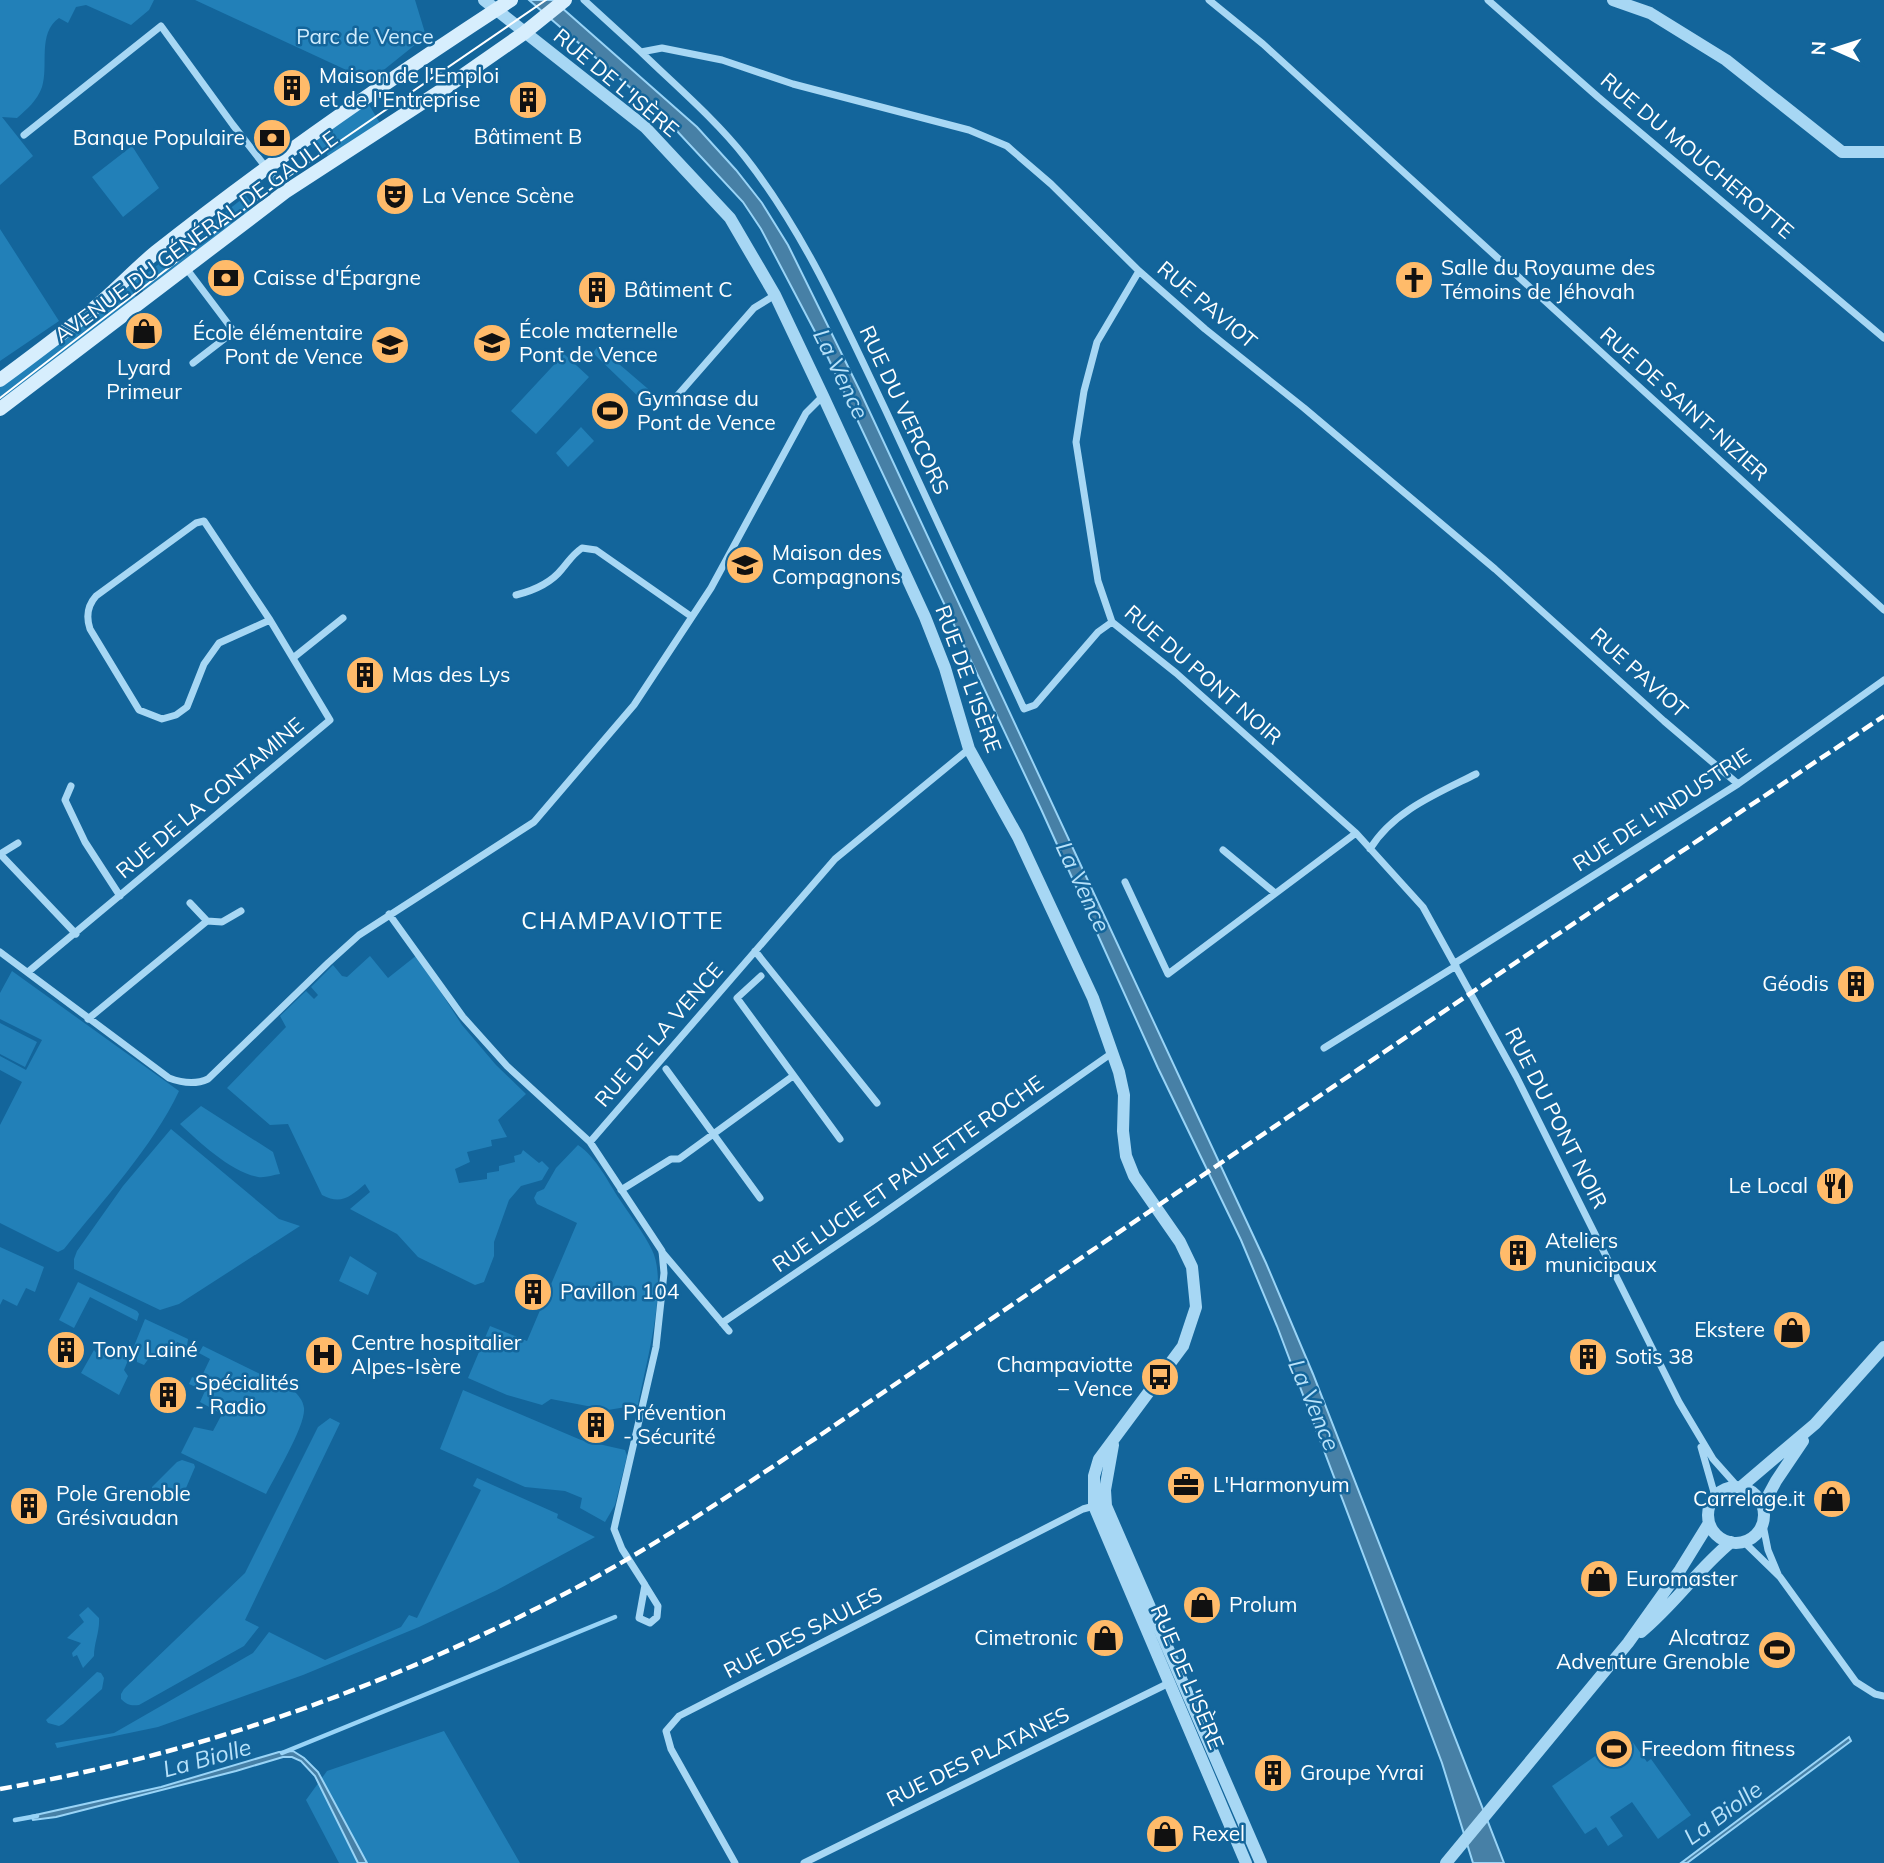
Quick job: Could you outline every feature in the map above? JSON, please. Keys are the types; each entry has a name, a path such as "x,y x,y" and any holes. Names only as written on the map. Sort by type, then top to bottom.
{"main road":[{"name":"AVENUE DU GÉNÉRAL DE GAULLE","path":"0,409 285,192 433,96 565,0"},
{"name":"AVENUE DU GÉNÉRAL DE GAULLE","path":"0,380 95,307 158,251 267,167 505,4"}],"street":[{"name":"RUE DE L'ISÈRE","path":"484,0 505,4 529,28 645,127 730,218 775,295 823,396 925,617 945,668 969,749 1018,837 1093,998 1124,1095 1123,1131 1126,1156 1133,1176 1180,1242 1192,1266 1196,1307 1183,1346 1099,1459 1094,1476 1094,1506 1246,1863"},
{"path":"584,0 641,52"},
{"name":"RUE DE SAINT-NIZIER","path":"1209,0 1263,44 1884,610"},
{"name":"RUE DU MOUCHEROTTE","path":"1488,0 1596,95 1884,338"},
{"path":"1613,0 1650,13 1726,60 1842,152 1884,152"},
{"path":"24,135 161,26 285,192"},
{"name":"RUE PAVIOT","path":"641,52 662,48 722,60 793,84 968,130 1007,146 1051,184 1139,271 1205,329 1304,408 1495,569 1664,721 1738,783"},
{"name":"RUE DU VERCORS","path":"641,52 715,123 745,157 787,217 856,348 1024,709 1035,705 1098,632 1112,622"},
{"path":"186,267 232,329 228,336 193,363"},
{"name":"RUE DU PONT NOIR","path":"1139,271 1097,342 1084,391 1076,442 1098,581 1112,622 1176,673 1356,834 1423,906 1516,1076 1698,1437 1716,1496"},
{"path":"677,396 754,308 775,295"},
{"path":"0,952 169,1078 180,1082 200,1083 208,1079 359,935 534,822 634,705 731,552 806,413 823,396"},
{"name":"RUE DE LA CONTAMINE","path":"28,972 330,720 271,620 204,521 196,523 90,603 88,622 139,709 162,719 176,715 187,707 204,664 219,643 271,620"},
{"path":"516,595 531,591 555,576 570,556 582,548 596,550 692,617"},
{"path":"293,658 343,618"},
{"name":"RUE DE L'INDUSTRIE","path":"1456,964 1738,783 1884,680"},
{"name":"RUE DE LA VENCE","path":"590,1142 835,859 969,749"},
{"path":"1370,849 1392,821 1476,775"},
{"name":"RUE DE LA CONTAMINE","path":"71,786 65,800 85,842 120,896"},
{"path":"1125,882 1168,974 1356,834"},
{"path":"18,843 0,854 76,934"},
{"path":"1223,850 1275,893"},
{"path":"190,902 207,921"},
{"path":"88,1019 207,921 222,922 241,911"},
{"path":"389,914 463,1017 508,1066 590,1142 662,1251 729,1331"},
{"path":"755,951 877,1103"},
{"path":"1324,1048 1456,964"},
{"path":"761,976 737,998 840,1139"},
{"name":"RUE LUCIE ET PAULETTE ROCHE","path":"722,1323 1112,1053"},
{"path":"666,1069 760,1198"},
{"path":"621,1190 671,1159 679,1160 793,1076"},
{"path":"645,1585 639,1618 650,1623 657,1617 658,1606 645,1585 622,1549 614,1529 656,1348 664,1282 662,1251"},
{"path":"1884,1347 1815,1424 1787,1462 1763,1505 1763,1525 1780,1577 1856,1682 1875,1694 1884,1696"},
{"path":"1780,1577 1737,1542 1717,1536 1709,1523 1708,1509 1724,1489 1740,1486 1815,1424"},
{"name":"RUE DE L'ISÈRE","path":"1116,1437 1105,1490 1110,1515 1259,1862"},
{"name":"RUE DU PONT NOIR","path":"1698,1437 1713,1459 1740,1486"},
{"path":"1740,1486 1754,1492 1763,1505"},
{"path":"1094,1506 1110,1515"},
{"name":"RUE DES SAULES","path":"735,1863 671,1749 666,1731 679,1716 1083,1509 1094,1506"},
{"path":"1446,1863 1628,1643 1680,1570 1709,1523"},
{"path":"1628,1643 1655,1620 1710,1560 1737,1542 1752,1539 1763,1525"},
{"name":"RUE DES PLATANES","path":"804,1863 1168,1683"}],"green space":[{"path":"0,0 154,0 149,10 131,25 86,5 76,7 68,23 59,18 52,24 46,41 44,79 40,92 17,118 2,117 33,156 0,185"},
{"name":"Parc de Vence","path":"195,0 415,0 426,36 370,81"},
{"path":"368,103 381,125 328,156 316,140"},
{"path":"132,146 159,188 123,217 92,177"},
{"path":"244,193 255,208 144,292 134,280 138,276 141,278 242,199 240,196"},
{"path":"0,229 59,321 0,361"},
{"path":"127,284 137,298 0,404 0,387"},
{"path":"598,346 654,394 646,404 593,353"},
{"path":"564,354 589,377 536,434 511,411"},
{"path":"581,427 594,441 568,467 556,453"},
{"path":"417,955 462,1025 496,1065 526,1094 498,1120 507,1137 491,1140 492,1146 467,1152 470,1162 455,1169 459,1183 487,1179 487,1173 499,1171 499,1166 515,1162 514,1156 521,1154 523,1150 549,1168 542,1180 521,1186 509,1200 484,1282 475,1285 418,1257 397,1234 350,1209 370,1192 365,1184 345,1198 335,1199 322,1195 288,1124 270,1125 227,1088 286,1027 280,1016 306,991 314,999 318,995 311,987 333,965 342,976 347,977 370,956 388,978"},
{"path":"12,971 179,1091 141,1153 64,1249 58,1252 0,1223 0,1125 22,1082 0,1070 0,1056 26,1070 42,1040 0,1019 0,993"},
{"path":"0,1023 37,1042 25,1067 0,1054"},
{"path":"201,1106 273,1152 280,1174 261,1177 248,1174 226,1163 206,1147 180,1124"},
{"path":"171,1129 279,1219 300,1226 179,1304 160,1310 74,1269 74,1259 123,1186"},
{"path":"578,1145 602,1171 645,1237 657,1265 657,1304 638,1405 608,1410 551,1399 542,1405 507,1395 468,1378 490,1326 527,1341 577,1223 537,1204 534,1198 537,1192 544,1189 556,1168"},
{"path":"0,1247 44,1267 35,1292 26,1288 17,1306 3,1299 0,1305"},
{"path":"350,1256 377,1273 368,1295 339,1281"},
{"path":"78,1282 137,1311 137,1321 90,1297 74,1328 59,1320"},
{"path":"145,1319 188,1339 187,1346 177,1342 171,1356 165,1353 159,1360 149,1358 144,1365 137,1362 137,1359 130,1356"},
{"path":"203,1346 293,1390 303,1403 300,1426 266,1494 181,1453 194,1427 213,1431 222,1414 200,1402 205,1391 189,1384 192,1377 200,1380 210,1359 199,1353"},
{"path":"101,1349 129,1358 124,1370 128,1376 119,1395 81,1373 94,1350 98,1355"},
{"path":"463,1390 581,1440 625,1450 627,1456 615,1505 605,1522 580,1508 582,1498 565,1491 525,1487 440,1449"},
{"path":"330,1418 340,1423 245,1620 259,1627 244,1646 139,1705 125,1703 121,1699 124,1689 245,1573 318,1427"},
{"path":"182,1460 194,1464 195,1467 180,1502 175,1503 153,1493 152,1487"},
{"path":"477,1478 558,1514 557,1518 595,1537 497,1590 419,1627 303,1675 158,1727 57,1748 55,1743 114,1733 253,1653 269,1632 325,1660 401,1627 409,1615 417,1618 481,1490 473,1486"},
{"path":"88,1607 99,1618 99,1623 94,1656 83,1668 77,1655 73,1657 72,1653 81,1643 67,1638 84,1622 79,1615"},
{"path":"97,1672 104,1678 102,1689 63,1724 59,1726 48,1723 46,1720"},
{"path":"444,1731 520,1863 339,1863 306,1800 327,1771"},
{"path":"1627,1734 1647,1762 1651,1759 1691,1815 1658,1839 1632,1802 1610,1817 1623,1836 1608,1846 1596,1827 1585,1834 1552,1786"}],"water":[{"name":"La Vence","path":"529,0 553,0 697,127 762,203 788,245 860,391 1266,1263 1313,1374 1504,1863 1473,1863 1442,1763 1277,1326 1241,1240 1158,1068 1041,809 822,345 761,229 743,202 663,116"},
{"path":"1849,1737 1851,1741 1687,1863 1681,1863"},
{"path":"293,1751 318,1772 367,1863 358,1863 315,1776 301,1761 292,1757 283,1757 56,1817 33,1820 31,1816 161,1787 279,1752"}],"waterway":[{"path":"282,1753 615,1617"},
{"name":"La Biolle","path":"15,1820 37,1816"}],"tram line":[{"path":"0,398 276,185 546,0"}],"railway":[{"path":"0,1789 155,1755 307,1707 454,1648 596,1577 707,1510 816,1438 1884,716"}],"place":[{"name":"Maison de l'Emploi et de l'Entreprise","path":"292,88"},
{"name":"Bâtiment B","path":"528,100"},
{"name":"Banque Populaire","path":"272,138"},
{"name":"La Vence Scène","path":"395,196"},
{"name":"Caisse d'Épargne","path":"226,278"},
{"name":"Salle du Royaume des Témoins de Jéhovah","path":"1414,280"},
{"name":"Bâtiment C","path":"597,290"},
{"name":"Lyard Primeur","path":"144,331"},
{"name":"École maternelle Pont de Vence","path":"492,343"},
{"name":"École élémentaire Pont de Vence","path":"390,345"},
{"name":"Gymnase du Pont de Vence","path":"610,411"},
{"name":"Maison des Compagnons","path":"745,565"},
{"name":"Mas des Lys","path":"365,675"},
{"name":"Géodis","path":"1856,984"},
{"name":"Le Local","path":"1835,1186"},
{"name":"Ateliers municipaux","path":"1518,1253"},
{"name":"Pavillon 104","path":"533,1292"},
{"name":"Ekstere","path":"1792,1330"},
{"name":"Tony Lainé","path":"66,1350"},
{"name":"Centre hospitalier Alpes-Isère","path":"324,1355"},
{"name":"Sotis 38","path":"1588,1357"},
{"name":"Champaviotte – Vence","path":"1160,1377"},
{"name":"Spécialités - Radio","path":"168,1395"},
{"name":"Prévention - Sécurité","path":"596,1425"},
{"name":"L'Harmonyum","path":"1186,1485"},
{"name":"Carrelage.it","path":"1832,1499"},
{"name":"Pole Grenoble Grésivaudan","path":"29,1506"},
{"name":"Euromaster","path":"1599,1579"},
{"name":"Prolum","path":"1202,1605"},
{"name":"Cimetronic","path":"1105,1638"},
{"name":"Alcatraz Adventure Grenoble","path":"1777,1650"},
{"name":"Freedom fitness","path":"1614,1749"},
{"name":"Groupe Yvrai","path":"1273,1773"},
{"name":"Rexel","path":"1165,1834"}],"district":[{"name":"CHAMPAVIOTTE","path":"623,921"}]}
